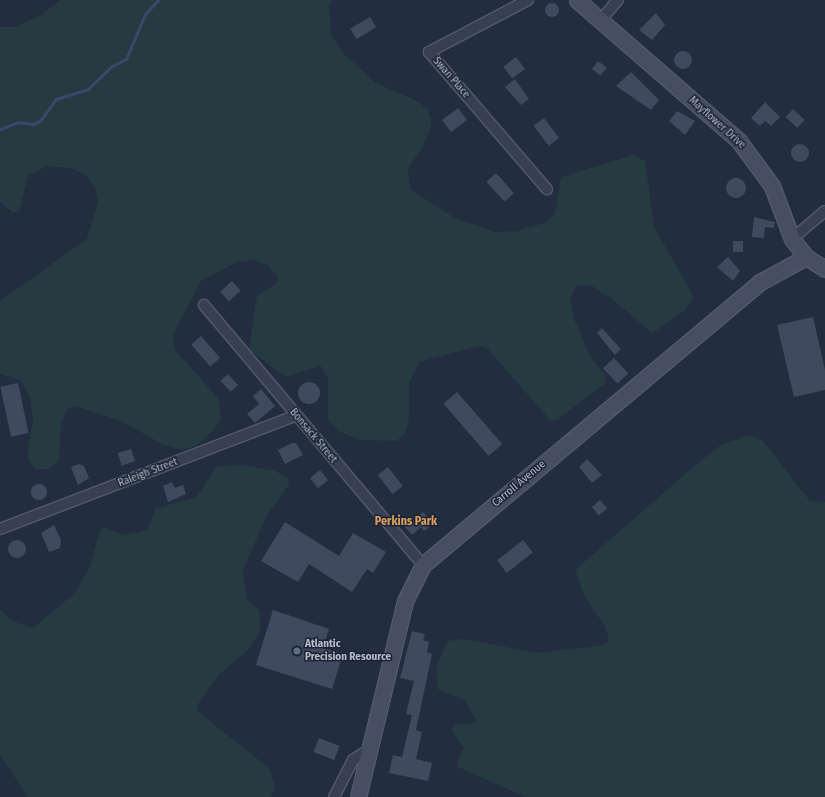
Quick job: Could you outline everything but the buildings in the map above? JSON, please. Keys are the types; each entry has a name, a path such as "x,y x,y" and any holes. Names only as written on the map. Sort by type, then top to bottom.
{"street":[{"name":"Swan Place","path":"528,0 428,52 547,189"},
{"name":"Mayflower Drive","path":"577,0 726,129 757,160 772,186 792,238 806,257 825,269"},
{"path":"601,20 618,0"},
{"path":"792,238 825,211"},
{"name":"Carroll Avenue","path":"358,797 367,751 405,601 424,565 760,282 806,257"},
{"name":"Bonsack Street","path":"204,305 295,416 424,565"},
{"name":"Raleigh Street","path":"0,529 295,416"},
{"path":"334,797 353,760 367,751"}],"green space":[{"path":"60,0 332,0 329,4 331,35 344,54 376,83 417,101 428,110 432,124 421,150 408,168 410,189 453,217 495,232 516,231 544,223 555,214 561,177 633,155 645,161 654,227 694,297 684,311 652,333 611,298 592,286 577,285 570,297 574,319 591,358 606,377 604,384 557,420 550,420 486,347 479,346 419,362 409,383 409,419 405,434 396,441 361,440 340,432 328,421 328,378 321,366 285,377 249,349 257,295 276,284 278,277 268,265 253,260 237,262 201,281 173,335 175,350 219,399 221,420 212,432 196,446 182,450 166,446 119,420 75,406 68,409 61,422 59,460 48,469 34,469 27,456 33,421 30,397 20,380 0,374 0,301 87,239 98,202 95,187 86,175 71,168 47,166 28,176 19,212 12,212 0,202 0,27 15,27 43,14"},
{"path":"749,435 762,440 810,501 825,502 825,797 526,797 458,767 457,760 464,748 451,729 456,724 471,724 477,720 464,700 438,689 436,668 448,641 462,639 538,653 603,645 609,640 605,626 586,599 575,570 698,463 721,445"},
{"path":"239,465 275,471 288,478 289,484 267,515 243,570 247,599 260,611 260,632 248,650 220,674 198,704 197,711 269,768 275,788 271,797 28,797 0,755 0,609 12,621 33,628 75,593 90,567 99,532 104,527 125,535 147,530 155,509 196,497 217,467"}],"waterway":[{"path":"0,129 18,122 33,124 40,121 56,99 88,89 112,66 126,59 145,14 158,0"}],"place":[{"name":"Atlantic Precision Resource","path":"297,651"}],"district":[{"name":"Perkins Park","path":"406,522"}]}
